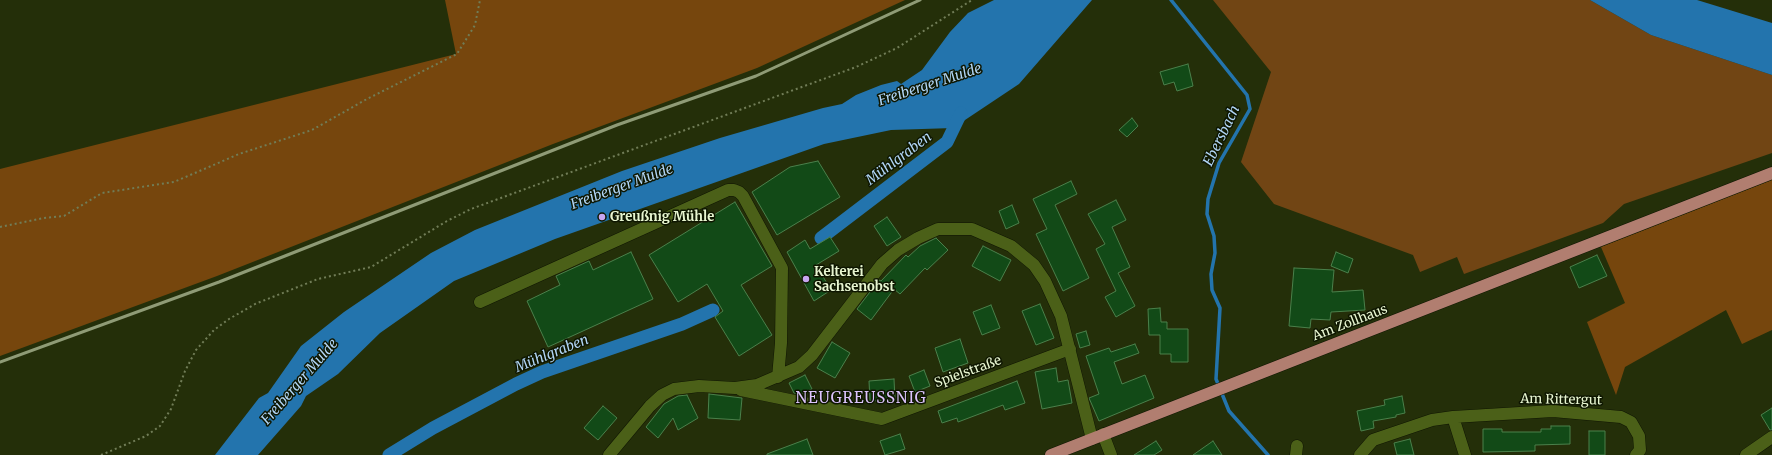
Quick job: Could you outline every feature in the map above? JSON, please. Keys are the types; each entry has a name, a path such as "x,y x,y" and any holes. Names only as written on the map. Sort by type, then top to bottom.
{"main road":[{"name":"Am Zollhaus","path":"1051,455 1772,173"}],"street":[{"path":"480,302 728,190 734,190 743,196 782,268 781,343 778,377"},
{"path":"608,455 662,395 674,389 699,386 735,388 757,385 799,367 812,355 882,264 905,246 938,228 972,229 1011,246 1034,265 1045,281 1061,316 1097,437 1111,455"},
{"name":"Spielstraße","path":"735,388 882,419 1070,349"},
{"name":"Am Rittergut","path":"1360,455 1373,440 1411,426 1453,416 1554,411 1620,417 1631,422 1637,429 1639,436 1640,450 1636,455"},
{"path":"1453,416 1465,455"},
{"path":"1746,455 1772,437"}],"path":[{"path":"0,227 44,218 64,216 102,193 174,182 238,154 312,130 367,99 458,54 476,25 480,0"},
{"path":"101,455 146,436 160,426 171,409 185,371 196,350 214,330 230,318 255,304 318,280 371,267 447,221 471,209 856,66 897,48 972,0"}],"shaded area":[{"path":"445,0 905,0 757,68 553,144 217,276 0,356 0,169 456,54"},
{"path":"1213,0 1590,0 1651,35 1772,75 1772,153 1624,204 1603,223 1464,274 1457,257 1420,272 1413,255 1274,204 1241,162 1271,72"},
{"path":"1772,180 1772,330 1742,344 1726,310 1625,367 1616,395 1587,322 1625,303 1601,247"}],"water":[{"name":"Freiberger Mulde","path":"994,0 1092,0 1019,84 953,128 891,130 824,144 555,239 454,281 380,333 338,374 306,396 301,406 258,455 215,455 259,398 268,393 301,346 344,312 431,253 475,230 622,171 720,138 823,108 842,104 856,95 881,85 897,81 901,84 922,70 950,32 968,13"},
{"path":"1590,0 1697,0 1772,23 1772,75 1651,35"}],"building":[{"path":"1188,64 1193,86 1177,91 1174,82 1164,85 1160,72"},
{"path":"1132,118 1138,126 1127,137 1119,130"},
{"path":"818,161 840,197 777,235 752,192 790,167"},
{"path":"1071,181 1077,194 1055,205 1089,278 1063,291 1036,234 1047,229 1033,199"},
{"path":"1116,200 1126,220 1112,227 1130,267 1118,273 1135,306 1116,317 1105,297 1116,291 1096,249 1105,244 1088,214"},
{"path":"735,202 772,266 741,285 772,335 739,356 715,317 723,311 707,284 678,302 649,255"},
{"path":"1012,205 1019,223 1006,229 999,211"},
{"path":"887,217 901,237 887,246 874,226"},
{"path":"830,237 839,251 816,265 831,290 814,301 787,252 805,240 810,249"},
{"path":"936,238 948,250 927,270 925,268 900,294 894,289 871,320 857,309 879,280 881,281 906,255 908,257 920,246"},
{"path":"983,246 1011,260 1000,281 972,266"},
{"path":"631,252 653,299 548,347 527,301 560,285 556,276 589,261 593,270"},
{"path":"1336,252 1353,259 1348,273 1331,266"},
{"path":"1597,255 1607,276 1579,288 1570,267"},
{"path":"1294,268 1334,270 1332,292 1363,290 1365,310 1331,312 1330,320 1311,319 1310,328 1289,326"},
{"path":"1040,304 1054,338 1036,345 1022,311"},
{"path":"991,305 1000,328 982,335 973,312"},
{"path":"1160,308 1161,322 1167,322 1167,329 1188,329 1188,362 1171,362 1171,354 1160,354 1160,335 1149,335 1148,309"},
{"path":"1086,331 1090,345 1080,348 1076,334"},
{"path":"960,339 968,363 943,372 935,348"},
{"path":"832,342 850,353 835,378 817,368"},
{"path":"1135,344 1139,353 1114,362 1122,384 1145,375 1154,398 1099,421 1089,398 1099,394 1086,356 1109,348 1111,352"},
{"path":"1056,368 1058,382 1068,380 1072,403 1042,409 1035,372"},
{"path":"924,370 930,386 915,392 909,376"},
{"path":"805,375 812,389 800,394 794,393 789,383"},
{"path":"894,379 895,400 870,401 869,381"},
{"path":"1017,381 1025,403 1005,410 1003,405 958,422 957,418 942,423 938,411"},
{"path":"709,394 742,398 740,420 708,418"},
{"path":"687,395 698,418 678,430 673,418 658,438 646,427 664,404 678,396"},
{"path":"1402,396 1405,413 1396,415 1396,417 1373,421 1374,428 1361,431 1357,411 1385,405 1384,400"},
{"path":"603,406 617,418 598,440 584,428"},
{"path":"1772,408 1772,430 1770,430 1761,415"},
{"path":"1551,426 1570,426 1570,444 1535,445 1535,451 1483,452 1483,429 1502,429 1502,432 1541,432 1541,429 1551,429"},
{"path":"1589,431 1605,431 1605,455 1589,455"},
{"path":"900,434 905,449 885,455 880,441"},
{"path":"807,439 813,455 767,455 767,454"},
{"path":"1410,439 1414,455 1397,455 1394,443"},
{"path":"1156,441 1162,450 1154,455 1134,455"},
{"path":"1213,441 1222,455 1193,455"}],"waterway":[{"name":"Ebersbach","path":"1171,0 1247,95 1250,109 1219,163 1208,199 1207,214 1214,236 1215,253 1211,274 1212,290 1220,308 1216,379 1229,411 1268,455"},
{"name":"Mühlgraben","path":"821,238 947,142 961,113"},
{"name":"Mühlgraben","path":"389,455 433,428 516,384 542,372 682,324 713,310"}],"railway":[{"path":"0,362 219,282 617,125 756,76 920,0"}],"place":[{"name":"Greußnig Mühle","path":"602,217"},
{"name":"Kelterei Sachsenobst","path":"806,279"}],"district":[{"name":"NEUGREUSSNIG","path":"861,399"}]}
